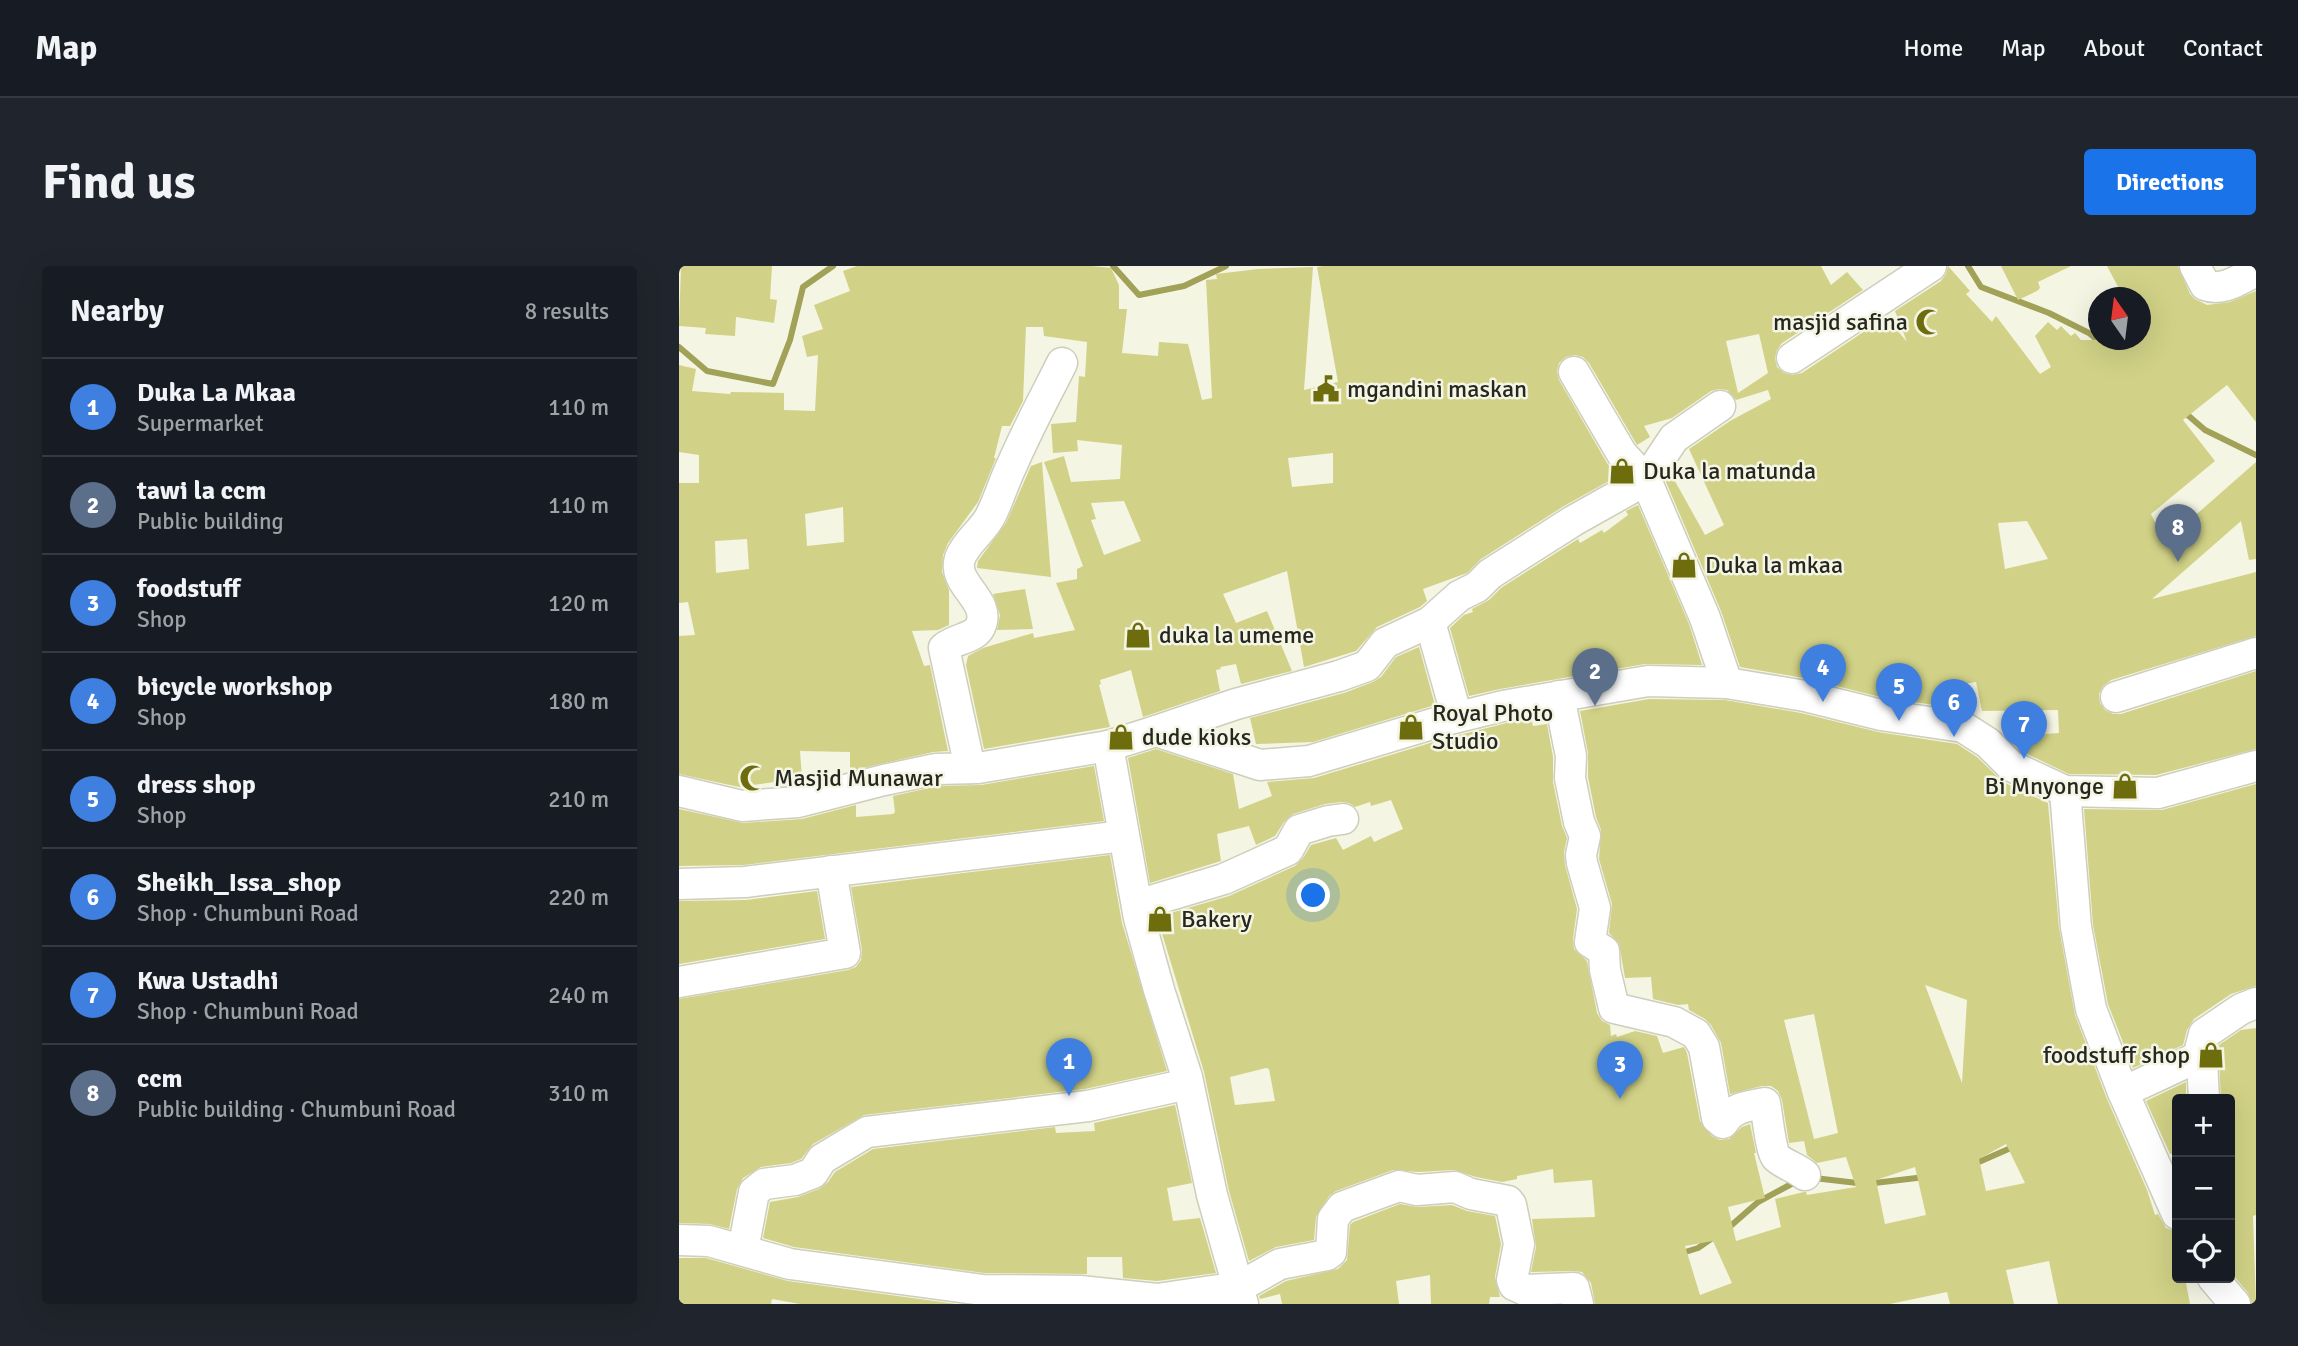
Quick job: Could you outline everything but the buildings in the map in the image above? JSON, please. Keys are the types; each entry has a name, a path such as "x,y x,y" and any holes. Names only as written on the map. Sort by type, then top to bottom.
{"street":[{"path":"1791,358 1931,266"},
{"path":"2195,266 2205,285 2213,288 2226,286 2256,271"},
{"path":"970,768 944,648 972,635 981,624 977,596 960,576 961,557 991,517 1011,465 1062,363"},
{"path":"1574,372 1622,454 1646,480 1705,618 1727,683"},
{"path":"679,791 742,806 798,802 936,769 970,768 1108,746 1367,666 1385,643 1430,622 1459,596 1477,587 1490,574 1573,521 1646,480 1674,438 1720,407"},
{"path":"1430,622 1457,717"},
{"path":"2116,697 2256,653"},
{"path":"1156,731 1260,765 1309,761 1503,705 1648,681 1727,683 1805,696 1881,715 1963,727 1988,743 2011,766 2065,791 2158,793 2256,766"},
{"path":"1559,696 1571,756 1570,778 1579,822 1585,836 1582,863 1595,908 1590,943 1604,951 1605,970 1614,1008 1674,1022 1696,1034 1704,1046 1717,1118 1723,1123 1727,1116 1740,1107 1765,1102 1771,1129 1771,1146 1776,1157 1805,1175"},
{"path":"1108,746 1137,905 1159,990 1188,1084 1212,1195 1241,1296"},
{"path":"2065,791 2077,927 2089,1002 2123,1091 2172,1202"},
{"path":"1137,905 1224,879 1288,850 1299,830 1343,819"},
{"path":"679,884 745,882 1123,836"},
{"path":"679,982 845,953 831,871"},
{"path":"2198,1057 2204,1034 2241,1009 2256,1003"},
{"path":"2123,1091 2198,1057"},
{"path":"2198,1057 2202,1061 2204,1094"},
{"path":"743,1250 754,1192 764,1184 795,1180 813,1173 822,1159 867,1132 1088,1105 1188,1084"},
{"path":"679,1240 709,1241 790,1264 983,1290 1080,1291 1157,1299 1241,1296 1280,1264 1331,1252 1333,1219 1342,1207 1399,1186 1417,1190 1455,1187 1471,1194 1508,1201 1511,1205 1519,1244 1512,1280 1514,1285 1525,1290 1574,1288 1579,1304"},
{"path":"2217,1283 2235,1304"}],"waterway":[{"path":"679,347 707,371 773,384 790,340 803,287 833,266"},
{"path":"1113,266 1139,295 1184,286 1226,266"},
{"path":"1968,266 1981,287 2049,313 2088,332"},
{"path":"2183,411 2205,430 2256,455"},
{"path":"1972,1165 2013,1147"},
{"path":"1814,1178 1866,1184 1925,1177"},
{"path":"1726,1230 1758,1202 1797,1181"},
{"path":"1679,1254 1698,1248 1711,1239"}],"place":[{"name":"masjid safina","path":"1929,322"},
{"name":"mgandini maskan","path":"1326,389"},
{"name":"Duka la matunda","path":"1622,471"},
{"name":"ccm","path":"2178,562"},
{"name":"Duka la mkaa","path":"1684,565"},
{"name":"duka la umeme","path":"1138,635"},
{"name":"bicycle workshop","path":"1823,702"},
{"name":"tawi la ccm","path":"1595,706"},
{"name":"dress shop","path":"1899,721"},
{"name":"Royal Photo Studio","path":"1411,727"},
{"name":"dude kioks","path":"1121,737"},
{"name":"Sheikh_Issa_shop","path":"1954,737"},
{"name":"Kwa Ustadhi","path":"2024,759"},
{"name":"Masjid Munawar","path":"753,778"},
{"name":"Bi Mnyonge","path":"2125,786"},
{"name":"Bakery","path":"1160,919"},
{"name":"foodstuff shop","path":"2211,1055"},
{"name":"Duka La Mkaa","path":"1069,1096"},
{"name":"foodstuff","path":"1620,1099"}]}
